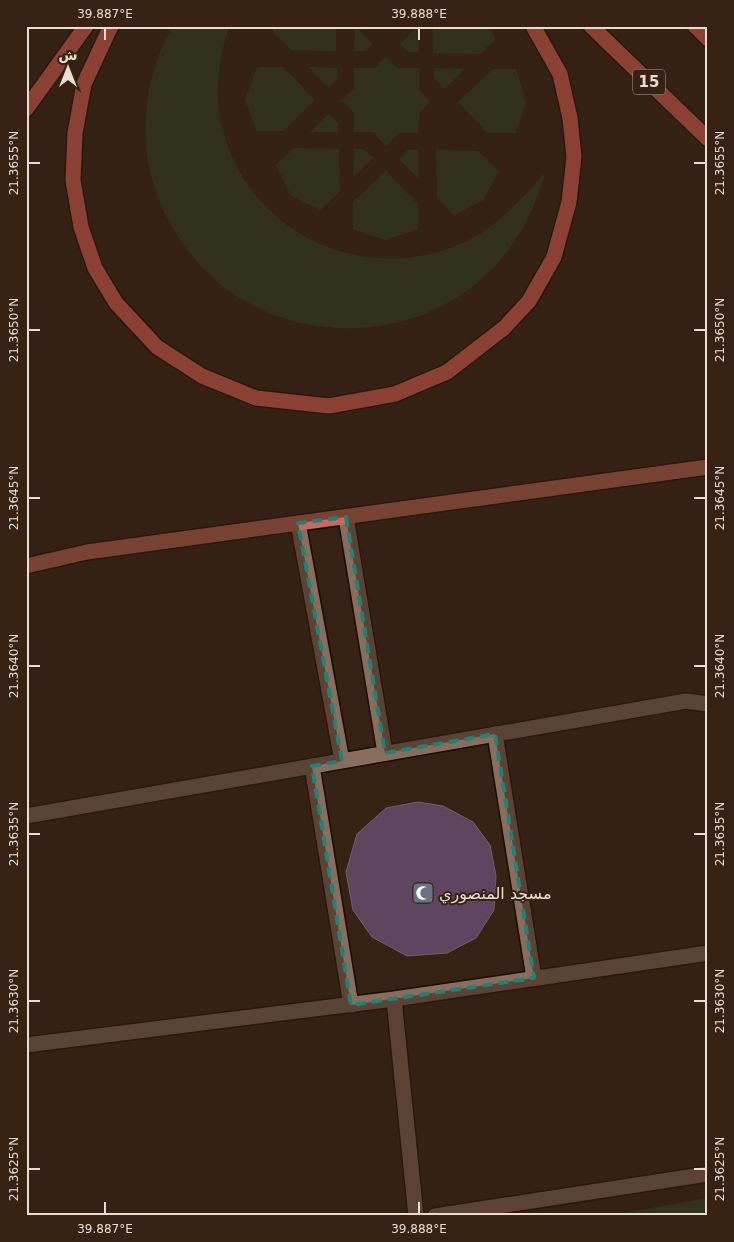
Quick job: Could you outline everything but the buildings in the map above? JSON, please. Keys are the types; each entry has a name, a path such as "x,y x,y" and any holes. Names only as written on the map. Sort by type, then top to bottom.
{"highway":[{"path":"26,109 86,26"},
{"path":"111,26 84,84 75,133 73,180 81,227 95,268 116,303 157,347 202,376 256,398 329,406 395,394 447,372 504,328 529,301 554,257 569,202 574,157 570,118 560,74 533,26"},
{"name":"15","path":"591,26 708,139"},
{"path":"695,26 708,39"}],"main road":[{"path":"26,566 87,552 708,467"}],"street":[{"path":"346,517 385,753"},
{"path":"298,523 342,761"},
{"path":"26,816 686,701 708,704"},
{"path":"495,734 534,978"},
{"path":"312,766 351,1005"},
{"path":"26,1045 351,1005 708,953"},
{"path":"394,999 416,1216"},
{"path":"435,1216 708,1174"}],"highlighted area":[{"path":"346,517 385,753 495,734 534,978 351,1005 312,766 342,761 298,523"}],"green space":[{"path":"173,26 229,26 218,76 218,102 222,127 236,165 257,197 284,223 316,242 351,254 389,259 427,255 465,242 488,229 508,212 545,173 536,201 516,239 488,273 456,298 421,315 383,325 344,328 304,324 267,312 232,293 202,267 174,231 155,190 151,176 146,143 149,91 158,58"},
{"path":"274,26 336,26 336,51 291,50 273,31"},
{"path":"355,26 373,44 366,51 354,51"},
{"path":"418,26 419,52 408,52 400,44"},
{"path":"433,26 490,26 495,39 480,54 433,53"},
{"path":"386,57 397,68 419,68 419,90 430,102 419,114 418,133 399,133 386,146 373,132 354,132 354,113 342,101 354,89 354,68 375,68"},
{"path":"257,67 283,67 315,100 284,131 257,131 245,100"},
{"path":"309,67 337,68 337,79 329,88"},
{"path":"434,68 465,69 444,89 434,78"},
{"path":"493,69 516,69 526,102 516,133 488,133 458,102"},
{"path":"329,114 338,123 338,132 310,132"},
{"path":"294,148 339,149 340,191 320,210 291,196 276,165"},
{"path":"354,149 363,149 373,158 353,177"},
{"path":"408,150 418,150 418,178 399,159"},
{"path":"436,150 478,151 499,171 483,200 454,215 437,198"},
{"path":"386,171 418,204 418,229 385,240 353,229 353,202"},
{"path":"708,1198 708,1216 607,1216"}],"place":[{"name":"مسجد المنصوري","path":"423,893"}]}
